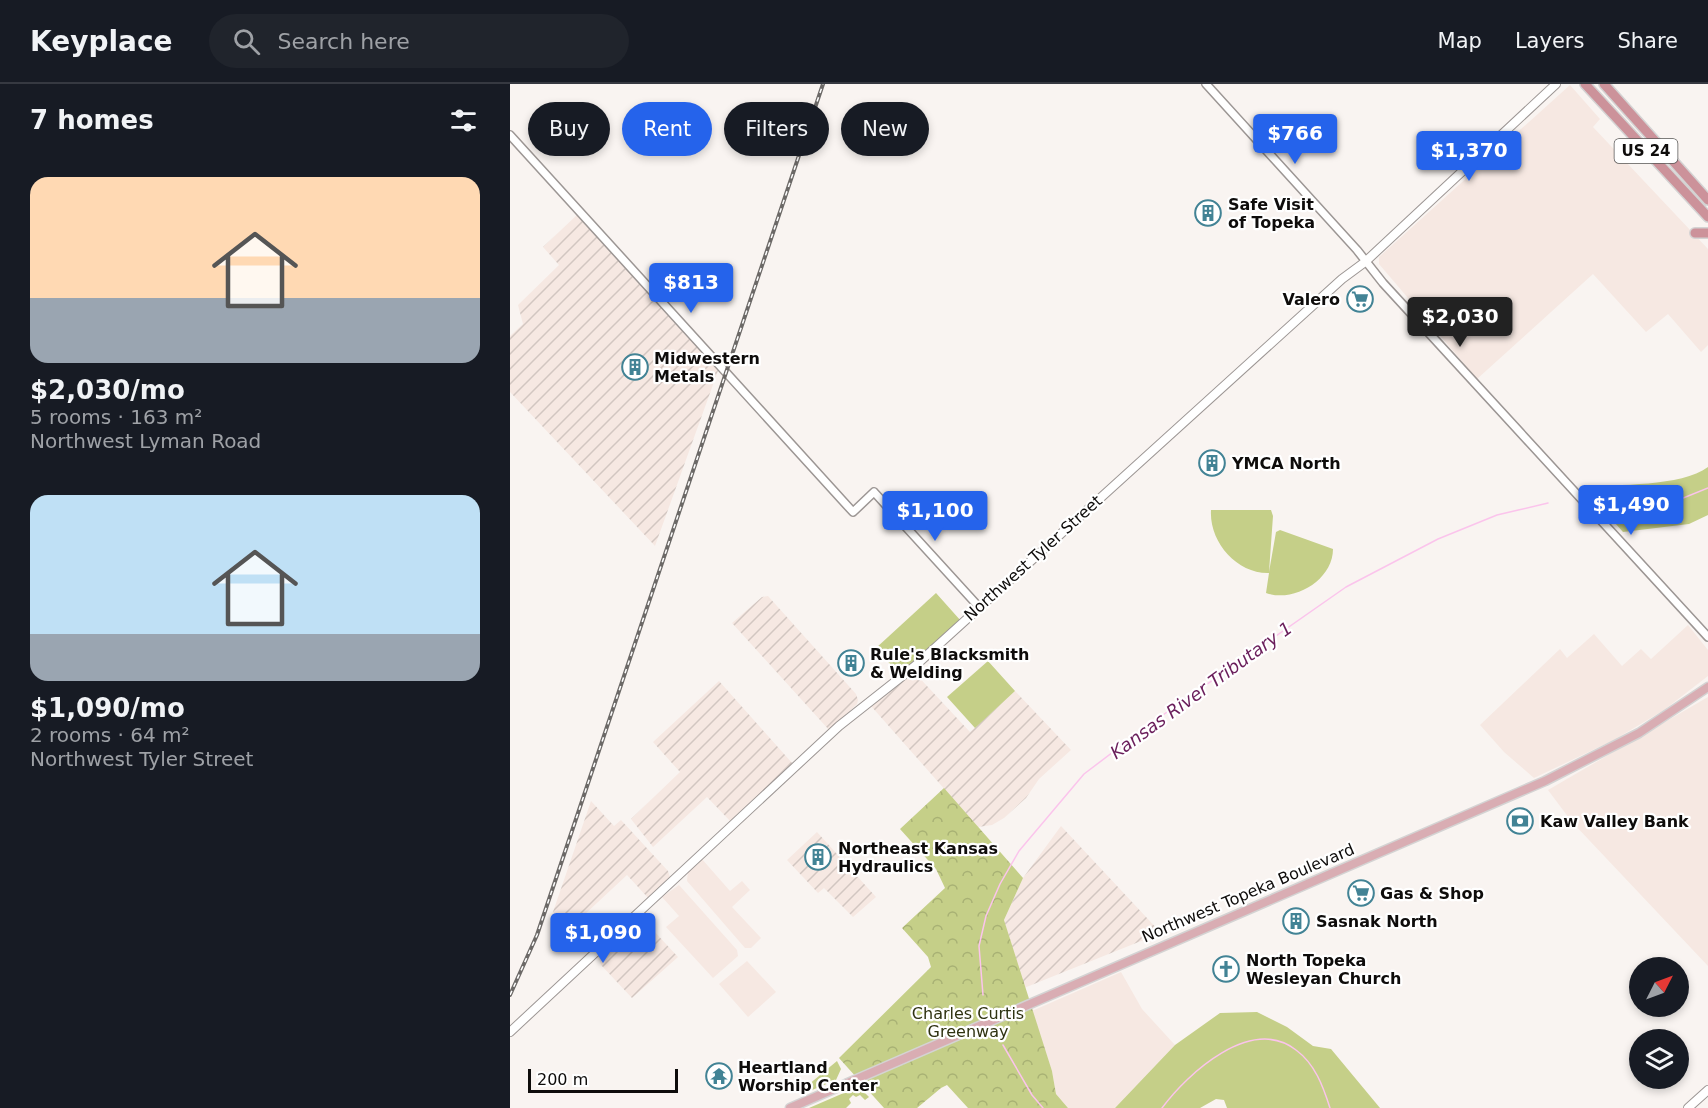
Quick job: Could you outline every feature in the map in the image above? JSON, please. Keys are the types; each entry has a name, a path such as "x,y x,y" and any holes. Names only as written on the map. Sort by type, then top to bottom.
{"highway":[{"name":"US 24","path":"1585,84 1708,217"},
{"name":"US 24","path":"1604,84 1708,200"},
{"path":"1695,233 1708,233"}],"main road":[{"name":"Northwest Tyler Street","path":"510,1032 839,726 887,691 1342,279 1365,262 1556,84"},
{"name":"Northwest Topeka Boulevard","path":"790,1108 1553,777 1639,733 1708,687"},
{"path":"1688,1108 1708,1090"}],"street":[{"path":"1206,84 1365,262 1708,637"},
{"path":"510,135 853,512 874,492 979,607"}],"shaded area":[{"path":"1570,85 1600,119 1593,127 1708,249 1708,345 1701,352 1668,314 1646,332 1593,274 1477,379 1379,264 1379,257"},
{"path":"578,214 719,368 655,546 510,392 510,336 523,324 518,305 559,265 543,247"},
{"path":"768,596 856,694 857,704 830,731 732,623 762,597"},
{"path":"1688,625 1708,650 1708,676 1664,710 1614,740 1534,778 1504,752 1480,725 1560,649 1567,658 1594,634 1622,666 1641,649 1651,659"},
{"path":"913,671 970,732 1015,691 1071,750 1039,779 1026,798 1004,818 992,825 978,827 871,706"},
{"path":"719,681 793,764 731,822 707,797 653,847 631,819 680,772 653,742"},
{"path":"1708,697 1708,966 1572,822 1548,790"},
{"path":"591,801 614,826 621,820 668,871 671,880 650,900 627,875 569,929 553,912"},
{"path":"1061,826 1161,933 1024,988 1004,920 1023,878"},
{"path":"817,832 876,897 853,917 824,888 818,893 787,860"},
{"path":"701,858 730,891 742,881 750,890 732,907 761,938 751,948 745,948 687,881 688,870"},
{"path":"679,885 737,950 738,956 713,978 666,927 679,916 662,897"},
{"path":"641,917 678,957 632,998 601,965 599,957"},
{"path":"747,961 776,992 748,1017 719,984"},
{"path":"1121,972 1142,1009 1175,1045 1115,1108 1068,1108 1056,1094 1052,1071 1032,1011"}],"green space":[{"path":"1708,467 1708,515 1689,524 1623,532 1583,487 1666,481 1682,478"},
{"path":"1211,510 1271,510 1273,516 1269,572 1276,532 1280,530 1333,549 1331,560 1319,579 1300,592 1288,595 1266,593 1269,573 1246,568 1227,554 1215,533"},
{"path":"936,593 961,621 900,675 876,648"},
{"path":"988,661 1015,691 975,728 947,697"},
{"name":"Charles Curtis Greenway","path":"944,788 1023,878 1004,920 1052,1071 1056,1094 1068,1108 968,1108 947,1085 917,1108 884,1108 839,1058 931,967 928,957 902,928 945,888 936,869 900,829"},
{"path":"1257,1012 1287,1027 1313,1046 1331,1049 1380,1108 1227,1108 1224,1100 1216,1099 1200,1108 1115,1108 1175,1045 1220,1013"},
{"path":"837,1061 841,1069 836,1080 805,1093 802,1090"},
{"path":"853,1089 861,1089 869,1097 865,1100 860,1095 856,1097 853,1095 849,1099 851,1103 846,1108 809,1108"}],"waterway":[{"name":"Kansas River Tributary 1","path":"1620,506 1666,505 1708,488"},
{"name":"Kansas River Tributary 1","path":"983,995 979,946 986,916 1000,884 1019,851 1084,774 1150,724 1346,587 1438,539 1497,515 1548,503"},
{"path":"1162,1108 1173,1094 1204,1065 1240,1044 1260,1040 1278,1041 1303,1056 1318,1076 1330,1108"},
{"path":"1003,1045 1032,1095 1043,1108"}],"railway":[{"path":"510,995 537,935 823,84"}],"place":[{"name":"Safe Visit of Topeka","path":"1208,213"},
{"name":"Valero","path":"1360,299"},
{"name":"Midwestern Metals","path":"635,367"},
{"name":"YMCA North","path":"1212,463"},
{"name":"Rule's Blacksmith & Welding","path":"851,663"},
{"name":"Kaw Valley Bank","path":"1520,821"},
{"name":"Northeast Kansas Hydraulics","path":"818,857"},
{"name":"Gas & Shop","path":"1361,893"},
{"name":"Sasnak North","path":"1296,921"},
{"name":"North Topeka Wesleyan Church","path":"1226,969"},
{"name":"Heartland Worship Center","path":"719,1076"}]}
